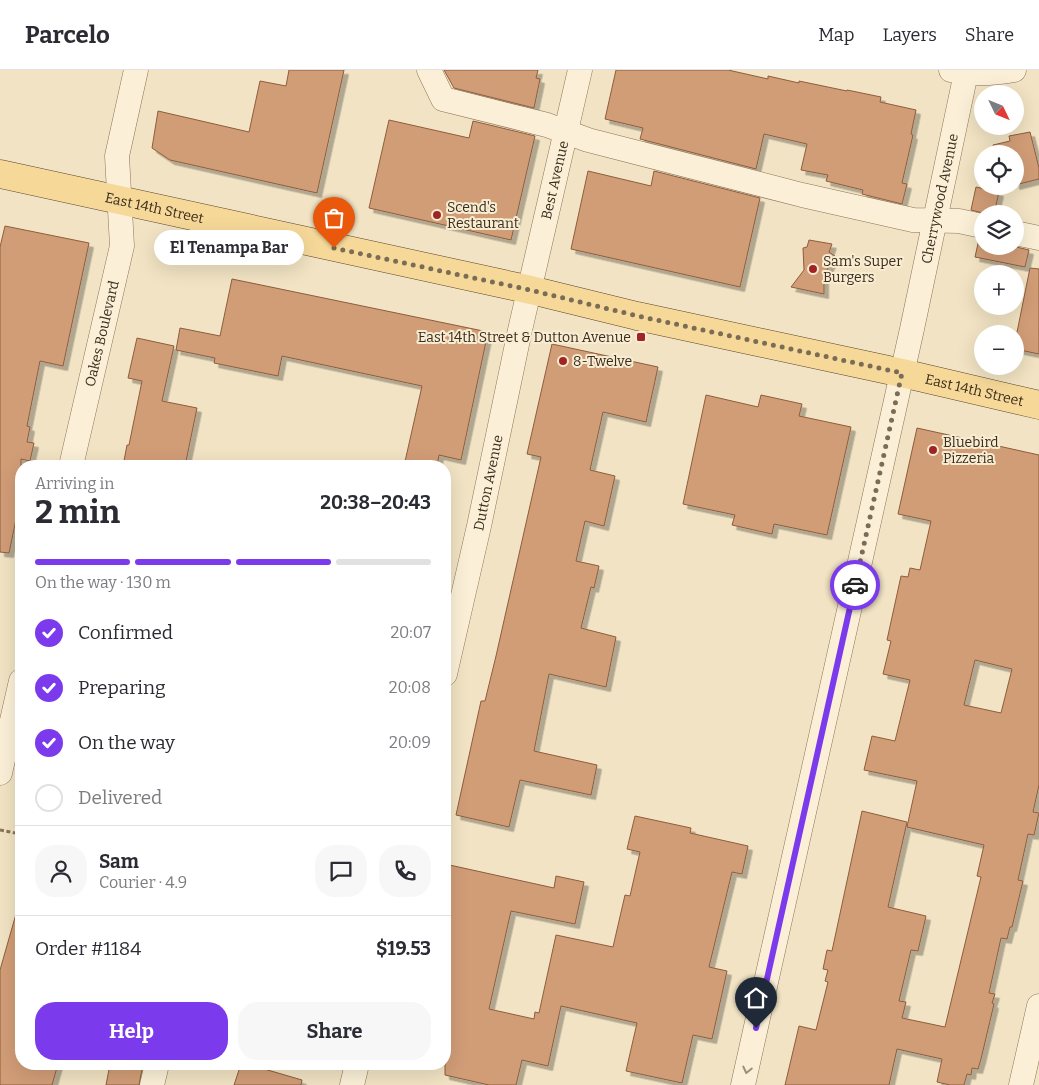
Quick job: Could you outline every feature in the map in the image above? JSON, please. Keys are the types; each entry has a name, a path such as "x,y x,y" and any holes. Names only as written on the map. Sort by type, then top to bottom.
{"main road":[{"name":"East 14th Street","path":"0,174 422,268 530,290 638,316 902,373 1039,405"}],"street":[{"name":"Oakes Boulevard","path":"72,460 122,246 117,156 136,70"},
{"path":"429,70 442,99 547,125 588,140 802,195 913,220 935,222 959,221 974,224"},
{"name":"Best Avenue","path":"530,290 580,70"},
{"name":"Cherrywood Avenue","path":"743,1085 935,222 958,72 994,74 1014,70"},
{"path":"1024,235 1039,238"},
{"name":"Dutton Avenue","path":"451,647 530,290"},
{"path":"0,772 15,707"},
{"path":"1021,1085 1039,1006"},
{"path":"152,1085 156,1070"},
{"path":"352,1085 356,1070"}],"path":[{"path":"0,830 15,833"}],"building":[{"path":"289,70 344,70 317,193 170,160 152,148 158,111 249,132 260,81 286,86"},
{"path":"444,70 538,70 536,78 540,79 534,108 454,88"},
{"path":"616,70 728,70 768,79 768,76 881,97 880,102 916,110 911,134 913,135 902,183 907,184 902,204 862,194 863,190 826,181 828,175 801,170 807,144 764,134 756,169 640,139 643,128 605,119"},
{"path":"389,120 469,138 473,121 535,136 511,240 369,208"},
{"path":"1030,132 1039,168 1039,179 1024,183 1024,145 993,145 1010,141 1009,136 1024,135 1024,133"},
{"path":"588,171 651,186 654,171 760,198 740,287 571,249"},
{"path":"974,195 998,195 996,205 974,205 974,211 971,210"},
{"path":"5,226 89,243 63,366 40,361 27,426 30,427 27,442 34,443 30,460 15,460 15,524 9,553 0,552 0,247"},
{"path":"809,240 832,244 829,252 835,256 824,275 824,294 791,287 804,270 803,248 807,247"},
{"path":"1024,249 1029,250 1025,267 1024,265 975,257 975,255 1024,255"},
{"path":"1030,268 1039,269 1039,354 1024,351 1024,325 1018,325 1020,315 1024,315 1024,298"},
{"path":"232,279 488,332 461,460 439,455 438,460 405,460 422,386 282,356 278,376 214,363 215,358 176,350 180,328 220,336"},
{"path":"137,338 174,346 162,401 197,408 186,460 124,460 142,381 128,378"},
{"path":"552,344 658,367 646,422 603,412 590,470 615,476 604,526 585,521 576,561 599,566 594,588 591,587 581,628 616,637 606,687 549,674 534,751 597,765 591,795 520,780 509,827 456,815 481,701 485,701 496,656 541,457 527,454"},
{"path":"706,395 758,407 761,395 802,404 799,416 851,427 827,535 774,524 772,534 732,525 735,515 683,504"},
{"path":"917,428 1039,455 1039,785 1033,812 1039,813 1034,835 1028,834 1018,880 1023,881 1012,927 1010,927 1007,939 1001,938 989,993 995,994 992,1003 994,1004 981,1059 978,1069 972,1068 971,1075 967,1074 964,1085 950,1085 937,1082 942,1059 897,1049 889,1085 785,1085 799,1026 816,1030 828,982 825,981 828,970 823,969 827,950 832,951 862,811 907,822 888,907 926,916 918,951 911,950 899,1001 906,1002 902,1018 945,1027 981,877 977,876 984,845 907,827 917,781 864,770 872,736 895,741 910,680 883,674 891,641 887,640 901,576 908,577 910,568 920,570 931,521 898,514","holes":["975,660 1012,669 1001,713 964,705"]},
{"path":"635,816 691,828 690,833 748,846 742,874 732,872 709,967 727,971 712,1039 693,1035 682,1083 626,1071 637,1023 561,1006 548,1066 522,1060 516,1085 489,1085 445,1075 445,1070 451,1070 451,865 554,888 556,876 584,882 575,924 511,911 489,1009 534,1019 535,1012 539,1013 556,935 613,947 625,895 630,896 640,852 627,849"},
{"path":"15,918 15,1070 56,1070 52,1085 0,1085 0,970"},
{"path":"109,1070 142,1070 139,1085 106,1085"},
{"path":"239,1070 268,1070 302,1080 301,1085 234,1085"}],"way so far":[{"path":"334,248 902,373 855,585"}],"place":[{"name":"Scend's Restaurant","path":"437,215"},
{"name":"El Tenampa Bar","path":"334,248"},
{"name":"Sam's Super Burgers","path":"813,269"},
{"name":"East 14th Street & Dutton Avenue","path":"641,337"},
{"name":"8-Twelve","path":"563,361"},
{"name":"Bluebird Pizzeria","path":"933,450"}],"route":[{"path":"756,1028 855,585"}]}
